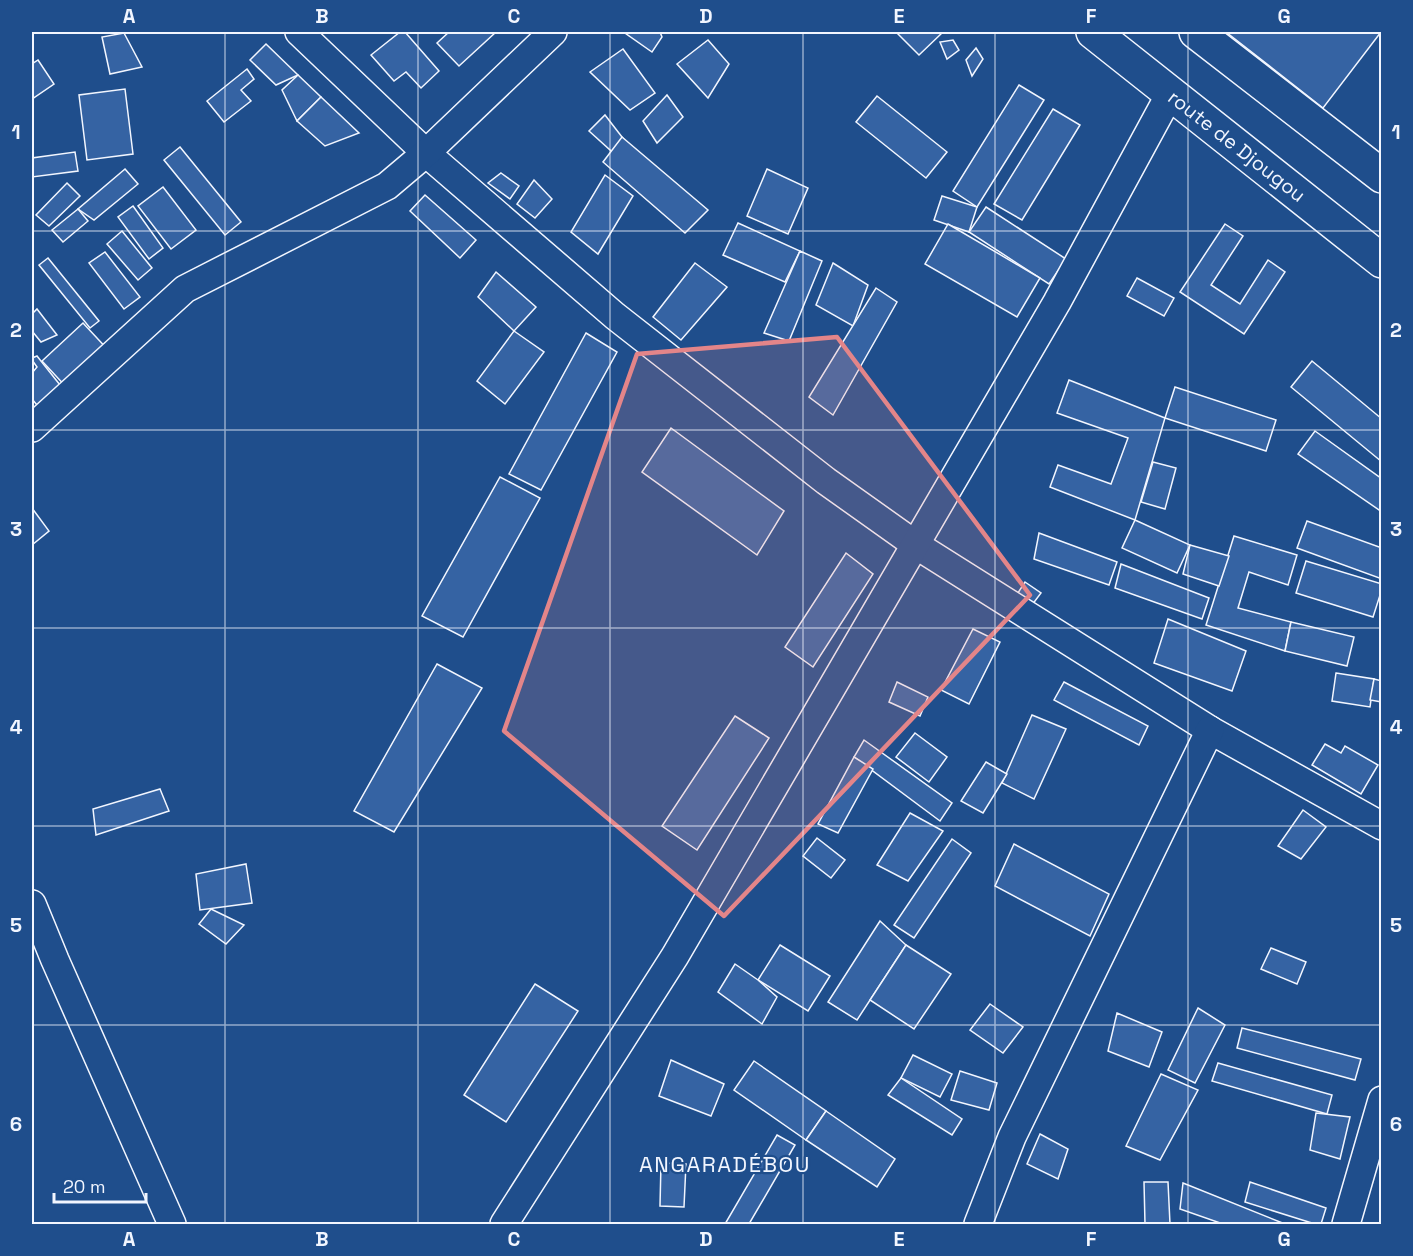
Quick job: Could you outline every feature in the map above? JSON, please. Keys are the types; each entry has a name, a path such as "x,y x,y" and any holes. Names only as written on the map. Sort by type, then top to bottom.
{"highway":[{"name":"route de Djougou","path":"1093,32 1382,261"},
{"path":"1196,32 1382,176"}],"street":[{"path":"299,32 426,153 615,316 826,481 916,544 1210,730 1382,826"},
{"path":"32,428 185,289 387,186 426,153 553,32"},
{"path":"504,1224 675,956 1057,302 1170,94"},
{"path":"978,1224 1012,1137 1210,730"},
{"path":"32,904 59,971 172,1224"},
{"path":"1346,1224 1382,1100"}],"highlighted area":[{"path":"837,337 1030,595 724,916 504,731 637,354"}],"building":[{"path":"400,32 405,32 439,71 421,88 406,72 394,81 371,55"},
{"path":"449,32 496,32 459,66 437,43"},
{"path":"660,32 662,37 652,52 625,33"},
{"path":"896,32 943,32 919,55"},
{"path":"1226,32 1381,32 1323,108"},
{"path":"124,33 142,67 110,74 102,37"},
{"path":"708,40 729,64 708,98 677,64"},
{"path":"953,40 959,50 947,59 940,42"},
{"path":"266,44 298,75 276,85 250,60"},
{"path":"976,48 983,59 972,76 966,60"},
{"path":"623,49 655,93 630,110 590,72"},
{"path":"38,60 54,84 32,99 32,64"},
{"path":"247,69 254,79 241,90 251,101 224,122 207,101"},
{"path":"298,75 321,97 297,121 282,90"},
{"path":"1019,85 1044,100 977,207 953,191"},
{"path":"125,89 133,154 87,160 79,95"},
{"path":"667,95 683,117 657,143 643,121"},
{"path":"877,96 947,152 926,178 856,122"},
{"path":"321,97 359,133 325,146 297,121"},
{"path":"1053,109 1080,125 1022,220 994,204"},
{"path":"605,115 633,151 619,158 589,131"},
{"path":"622,137 708,210 685,233 603,162"},
{"path":"180,147 241,222 225,235 164,160"},
{"path":"75,152 78,171 32,177 32,158"},
{"path":"125,169 138,184 94,220 78,209"},
{"path":"767,169 808,188 788,234 747,216"},
{"path":"501,173 519,186 510,199 488,183"},
{"path":"605,175 633,196 598,254 571,232"},
{"path":"534,180 552,199 535,218 517,204"},
{"path":"67,183 80,196 49,226 36,215"},
{"path":"163,187 196,230 171,249 138,206"},
{"path":"425,195 476,240 460,258 410,211"},
{"path":"942,196 977,207 969,232 934,220"},
{"path":"133,206 163,248 149,259 118,217"},
{"path":"986,207 1066,259 1049,284 969,232"},
{"path":"78,209 88,221 63,242 52,230"},
{"path":"738,223 800,251 785,282 723,255"},
{"path":"948,224 1040,278 1017,317 925,264"},
{"path":"1225,224 1243,236 1211,285 1240,304 1268,260 1285,272 1244,334 1180,292"},
{"path":"122,231 152,268 138,280 107,244"},
{"path":"800,251 822,261 789,341 764,333"},
{"path":"105,252 140,297 124,309 89,263"},
{"path":"48,258 99,321 90,328 39,265"},
{"path":"695,263 727,287 681,340 653,317"},
{"path":"833,263 868,285 853,326 816,305"},
{"path":"496,272 536,307 514,331 478,297"},
{"path":"1137,278 1174,298 1164,316 1127,296"},
{"path":"876,288 897,302 833,415 809,397"},
{"path":"37,309 57,335 41,342 32,331 32,314"},
{"path":"83,323 110,352 69,390 42,361"},
{"path":"514,331 544,352 505,404 477,381"},
{"path":"586,333 617,352 541,490 509,474"},
{"path":"37,356 64,390 41,410 32,399 32,373 37,367 32,358"},
{"path":"1312,361 1382,419 1382,462 1291,387"},
{"path":"1069,380 1165,418 1135,520 1050,487 1058,465 1111,484 1128,438 1057,413"},
{"path":"1175,387 1276,420 1266,451 1165,418"},
{"path":"671,428 784,511 757,555 642,472"},
{"path":"1315,431 1382,479 1382,512 1298,454"},
{"path":"1153,462 1176,468 1165,509 1141,502"},
{"path":"500,477 540,498 463,637 422,616"},
{"path":"32,508 49,531 32,545"},
{"path":"1135,520 1190,545 1177,573 1122,548"},
{"path":"1307,521 1382,548 1382,579 1297,548"},
{"path":"1039,533 1117,562 1109,585 1034,559"},
{"path":"1234,536 1297,555 1288,585 1249,572 1238,608 1291,622 1285,651 1206,625"},
{"path":"1190,545 1229,556 1219,586 1183,574"},
{"path":"846,553 873,574 813,667 785,647"},
{"path":"1306,561 1382,584 1373,617 1296,593"},
{"path":"1121,564 1209,598 1202,619 1115,588"},
{"path":"1025,582 1041,593 1029,609 1014,599"},
{"path":"1168,619 1246,651 1232,691 1154,663"},
{"path":"1291,622 1354,637 1347,666 1285,651"},
{"path":"973,629 1000,642 969,704 941,690"},
{"path":"437,664 482,688 394,832 354,811"},
{"path":"1336,673 1374,679 1370,707 1332,701"},
{"path":"1374,679 1382,681 1382,702 1370,700"},
{"path":"897,682 928,697 920,716 889,702"},
{"path":"1064,682 1148,726 1139,745 1054,700"},
{"path":"1032,715 1066,729 1034,799 1002,783"},
{"path":"735,716 769,738 697,850 662,826"},
{"path":"915,733 947,757 929,782 896,757"},
{"path":"864,740 952,803 940,821 854,757"},
{"path":"1325,744 1341,753 1345,746 1378,765 1361,794 1312,765"},
{"path":"854,757 873,769 838,833 818,824"},
{"path":"986,762 1007,774 983,813 961,801"},
{"path":"160,789 169,811 96,835 93,809"},
{"path":"1303,810 1326,827 1301,859 1278,846"},
{"path":"910,813 943,831 908,881 877,865"},
{"path":"817,838 845,860 831,878 803,856"},
{"path":"952,839 971,853 914,938 894,925"},
{"path":"1014,844 1109,894 1090,936 995,886"},
{"path":"246,864 252,903 200,910 196,874"},
{"path":"211,909 244,925 226,944 199,924"},
{"path":"880,921 906,945 857,1020 828,1002"},
{"path":"780,945 830,976 808,1011 758,980"},
{"path":"906,945 951,974 914,1029 870,1000"},
{"path":"1271,948 1306,962 1297,984 1261,969"},
{"path":"735,964 777,997 762,1024 718,992"},
{"path":"535,984 578,1011 506,1122 464,1095"},
{"path":"990,1004 1023,1027 1003,1053 970,1030"},
{"path":"1198,1008 1225,1025 1195,1083 1168,1070"},
{"path":"1117,1013 1162,1032 1149,1067 1108,1051"},
{"path":"1242,1028 1361,1059 1355,1080 1237,1048"},
{"path":"913,1055 952,1074 940,1097 901,1078"},
{"path":"671,1060 724,1084 711,1116 659,1096"},
{"path":"754,1061 826,1111 806,1140 734,1090"},
{"path":"1218,1063 1332,1095 1327,1114 1212,1081"},
{"path":"960,1071 997,1083 989,1110 951,1100"},
{"path":"1161,1074 1198,1090 1160,1160 1126,1146"},
{"path":"901,1078 962,1119 952,1135 888,1095"},
{"path":"826,1111 895,1159 877,1187 806,1140"},
{"path":"1316,1113 1350,1117 1340,1159 1310,1150"},
{"path":"1040,1134 1068,1149 1058,1179 1027,1164"},
{"path":"777,1135 795,1145 749,1224 725,1224"},
{"path":"661,1163 686,1164 684,1207 660,1206"},
{"path":"1144,1182 1168,1182 1170,1224 1145,1224"},
{"path":"1250,1182 1326,1208 1321,1224 1245,1202"},
{"path":"1183,1183 1285,1224 1223,1224 1180,1209"}],"district":[{"name":"ANGARADÉBOU","path":"725,1164"}]}
